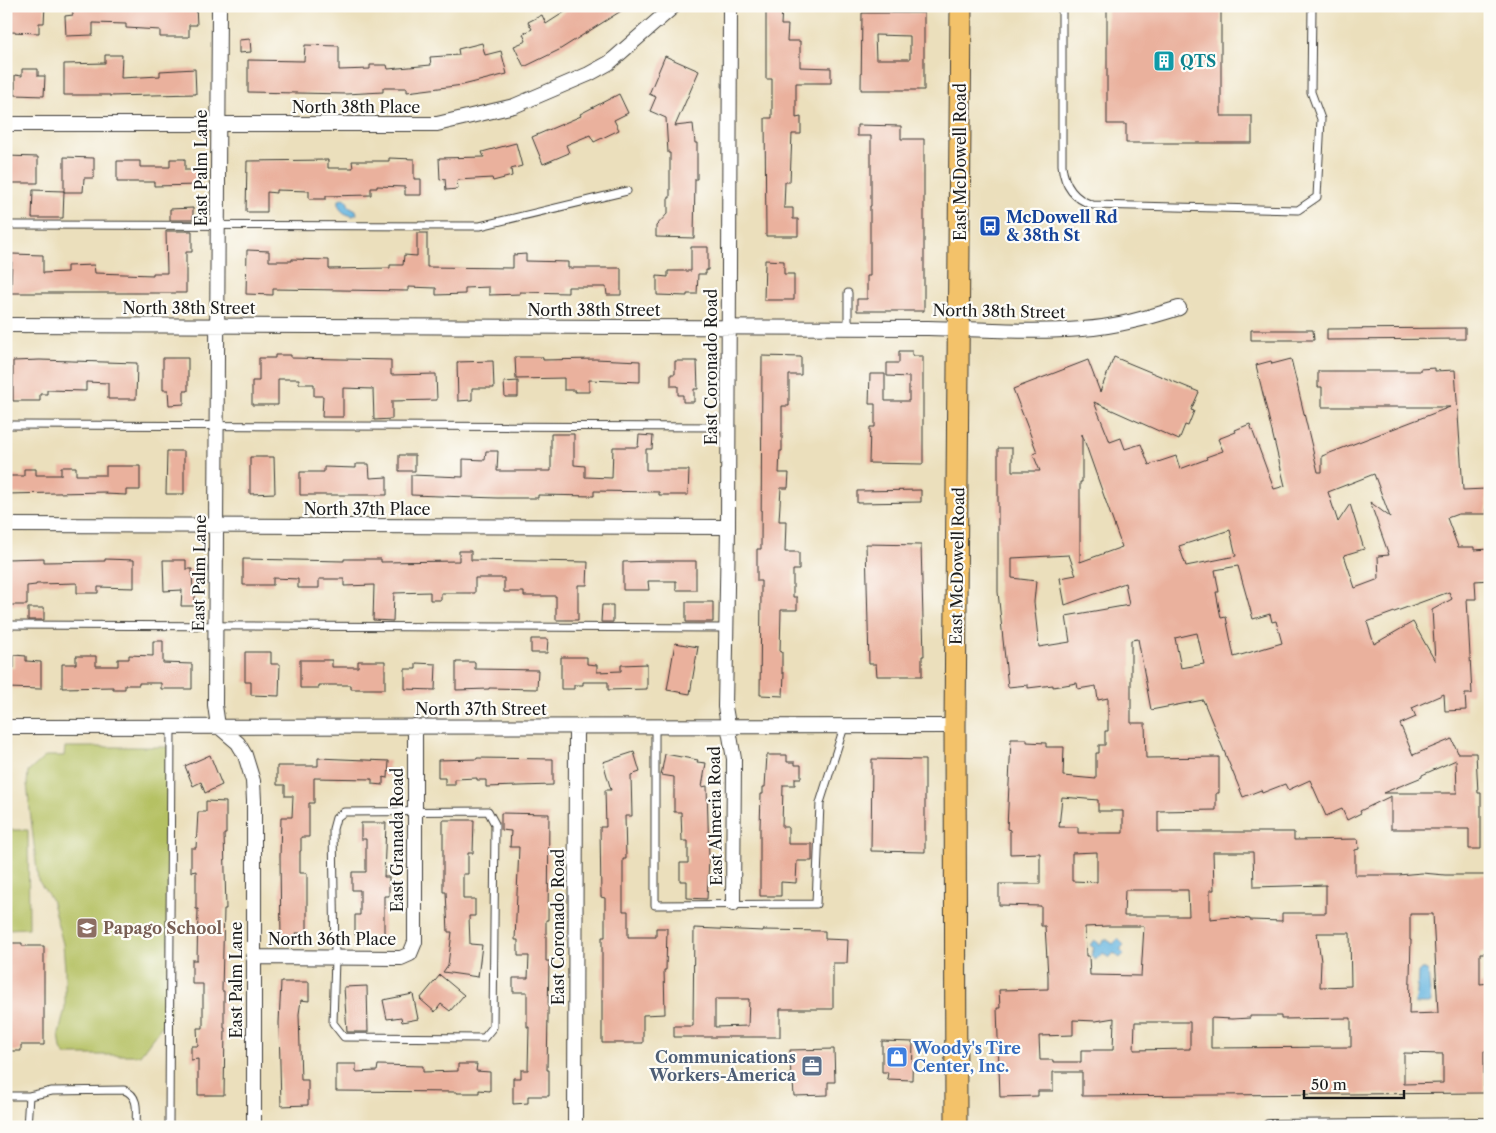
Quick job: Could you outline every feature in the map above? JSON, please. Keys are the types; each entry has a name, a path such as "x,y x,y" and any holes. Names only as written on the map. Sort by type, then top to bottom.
{"main road":[{"name":"East McDowell Road","path":"956,1127 955,726 961,6"}],"street":[{"name":"East Palm Lane","path":"219,6 215,705 218,726 238,743 245,755 253,781 254,1127"},
{"name":"North 38th Place","path":"6,124 437,124 514,106 609,63 674,6"},
{"name":"East Coronado Road","path":"729,727 725,707 728,527 730,6"},
{"name":"North 38th Street","path":"6,325 1081,329 1116,325 1179,308"},
{"name":"North 37th Place","path":"6,526 728,527"},
{"name":"East Granada Road","path":"410,954 414,942 415,726"},
{"name":"North 37th Street","path":"6,727 955,726"},
{"name":"East Coronado Road","path":"575,1127 576,727"},
{"name":"East Almeria Road","path":"729,727 734,759 733,904"},
{"name":"North 36th Place","path":"253,957 401,958 410,954"},
{"path":"1269,1127 1490,1125"}],"lane":[{"path":"1062,6 1062,165 1066,184 1074,195 1083,202 1093,205 1298,210 1317,197 1321,119 1311,92 1312,6"},
{"path":"6,225 480,226 627,191"},
{"path":"848,293 848,328"},
{"path":"6,425 728,428"},
{"path":"6,625 726,628"},
{"path":"169,1127 171,726"},
{"path":"655,727 655,904 816,904 820,803 844,727"},
{"path":"344,812 488,812 495,824 494,1028 484,1038 344,1037 333,1023 335,958 333,829 336,818 344,812"},
{"path":"6,1096 29,1096 52,1091 124,1090 132,1094 136,1100 136,1127"},
{"path":"27,1127 29,1096"}],"green space":[{"name":"Papago School","path":"65,747 168,747 170,1015 140,1055 65,1055 61,1049 59,1034 65,1008 63,944 51,899 38,880 27,784 28,772 46,756 64,756"},
{"path":"6,830 28,830 29,928 6,929"}],"water":[{"path":"342,198 346,199 349,206 356,210 357,214 353,216 342,211 339,200"},
{"path":"1106,939 1113,944 1118,939 1124,945 1121,951 1124,954 1120,958 1114,953 1109,958 1103,953 1095,960 1091,955 1094,948 1090,945 1094,940 1100,944"},
{"path":"1421,969 1428,971 1431,1003 1429,1004 1415,1004 1418,972"}],"building":[{"path":"11,6 45,6 44,23 39,23 39,33 10,32"},
{"path":"72,6 196,6 197,25 189,25 189,37 160,37 160,30 126,28 126,24 93,23 93,35 66,36 65,16 73,15"},
{"path":"574,6 629,6 559,50 524,67 514,46 526,41 523,34 532,29 528,22 542,15 546,24"},
{"path":"766,6 782,6 781,25 788,25 787,41 800,41 800,67 831,68 831,83 796,83 796,118 801,117 801,134 792,134 790,182 785,182 784,208 793,208 793,219 798,219 798,236 766,236 765,118 772,118 772,79 766,79"},
{"name":"QTS","path":"1107,6 1221,6 1221,116 1252,116 1252,143 1126,143 1126,124 1107,124"},
{"path":"862,13 924,13 924,90 861,90","holes":["875,35 910,36 910,59 876,59"]},
{"path":"250,39 251,52 239,53 239,40"},
{"path":"482,43 485,55 501,51 507,74 463,85 407,92 407,88 383,88 383,92 346,94 248,92 248,60 304,61 305,45 339,46 339,70 370,69 370,65 387,65 388,69 431,65 430,57 459,55 458,49"},
{"path":"105,55 122,55 121,78 160,76 160,71 195,69 196,94 64,95 64,64 105,63"},
{"path":"665,56 699,71 675,126 693,124 695,143 697,143 694,238 656,237 656,226 668,213 670,153 668,153 666,118 650,111 656,97 649,94"},
{"path":"22,69 38,69 38,76 45,76 44,96 15,95 15,75 22,76"},
{"path":"619,94 628,113 614,120 619,130 594,142 590,135 566,145 569,153 543,164 532,137 581,116 580,114"},
{"path":"857,125 901,126 901,139 924,139 924,311 857,311 857,299 867,299 867,276 870,276 871,136 857,136"},
{"path":"516,143 522,166 511,169 512,176 493,181 492,178 457,180 458,189 446,190 445,179 440,180 439,158 484,157 482,152"},
{"path":"7,156 38,157 38,183 6,183"},
{"path":"64,157 94,158 94,178 84,178 83,192 64,192"},
{"path":"389,158 414,159 414,179 421,179 421,195 405,195 405,187 377,186 377,188 371,188 371,195 326,196 326,199 309,199 309,191 276,190 276,193 267,192 267,212 246,212 247,161 328,160 328,168 353,168 352,161 389,161"},
{"path":"170,159 185,159 185,170 199,170 199,185 154,186 154,182 117,182 117,161 140,161 140,167 170,167"},
{"path":"33,190 64,191 63,218 32,218"},
{"path":"193,208 193,220 170,220 170,209"},
{"path":"166,231 192,231 192,252 186,252 186,293 11,293 12,254 43,255 43,273 67,272 67,266 94,265 95,273 153,275 153,273 167,273"},
{"path":"417,233 427,233 427,267 513,268 513,255 526,254 526,261 568,262 568,268 621,268 621,295 607,295 606,287 568,287 568,293 520,292 520,294 489,295 489,287 465,288 465,294 436,295 436,288 408,287 408,291 273,289 273,295 246,294 247,250 269,251 269,261 292,261 292,259 329,260 329,269 390,268 390,265 403,265 404,255 417,256"},
{"path":"691,247 708,247 708,270 706,270 706,274 698,274 697,294 687,294 687,296 657,295 657,276 668,277 668,271 691,271"},
{"path":"765,260 784,261 784,274 794,274 794,300 764,300"},
{"path":"1465,328 1465,339 1327,340 1327,329"},
{"path":"1251,330 1313,330 1314,340 1251,340"},
{"path":"899,351 912,351 912,356 923,356 923,464 869,463 870,427 875,427 875,404 869,404 870,374 885,374 885,401 909,401 909,377 887,376 887,363 899,363"},
{"path":"275,355 291,355 291,358 391,360 391,375 436,374 437,400 392,401 392,419 374,420 373,389 343,388 343,417 322,417 323,396 314,396 314,384 299,384 299,379 278,379 278,405 252,405 252,381 259,381 259,358 275,358"},
{"path":"762,356 801,357 801,375 789,375 789,406 782,406 782,451 780,451 779,473 789,473 788,488 781,488 779,521 786,521 785,552 799,552 799,570 793,570 793,597 797,597 797,610 781,610 780,652 782,652 782,673 784,673 783,696 760,695 761,581 757,581 757,549 761,549"},
{"path":"515,357 543,357 543,360 595,359 640,361 640,382 589,380 589,392 564,390 564,378 516,379"},
{"path":"1114,357 1199,392 1191,410 1194,411 1188,426 1185,425 1179,440 1094,402 1110,442 1121,438 1125,449 1141,444 1149,465 1176,456 1180,469 1207,459 1206,457 1223,451 1218,439 1250,424 1274,489 1285,486 1256,365 1271,361 1272,364 1291,359 1318,472 1322,472 1322,456 1450,407 1322,407 1322,387 1318,387 1318,371 1420,371 1420,369 1435,368 1435,371 1455,370 1463,490 1486,489 1487,514 1458,514 1447,518 1458,547 1474,547 1474,550 1490,549 1490,580 1475,581 1476,599 1467,599 1472,694 1465,694 1466,710 1445,711 1444,694 1412,708 1416,717 1400,724 1413,755 1452,739 1458,753 1476,753 1478,793 1481,793 1481,849 1469,849 1469,829 1391,829 1391,796 1360,811 1361,813 1347,820 1342,809 1326,816 1310,780 1288,790 1285,784 1262,793 1261,790 1243,797 1203,700 1151,710 1138,639 1131,640 1131,723 1145,723 1146,758 1219,757 1219,793 1216,793 1216,810 1158,811 1158,832 1294,832 1294,840 1358,839 1359,849 1355,850 1355,875 1422,873 1490,875 1490,953 1480,953 1480,984 1490,983 1490,1051 1484,1051 1484,1093 1082,1096 1082,1072 1053,1072 1053,1091 1038,1091 1038,1096 1000,1097 997,1008 1000,1008 999,990 1048,989 1045,926 1041,926 1041,906 999,905 999,884 1040,884 1040,853 1010,854 1010,830 1007,829 1011,739 1027,739 1027,742 1046,743 1046,747 1064,747 1063,776 1096,779 1096,753 1099,753 1099,745 1105,745 1105,731 1108,731 1108,698 1098,700 1096,686 1078,689 1077,683 1053,687 1053,685 1028,688 1028,685 1008,687 998,592 998,448 1012,448 1012,471 1040,471 1033,454 1037,452 1013,389 1088,360 1100,392","holes":["1082,434 1122,547 1080,562 1080,482 1082,482","1374,474 1390,517 1370,502 1389,555 1378,556 1379,579 1355,588 1344,555 1364,549 1350,504 1338,522 1328,492","1230,530 1236,556 1186,566 1179,546","1069,555 1076,575 1060,578 1065,605 1125,583 1129,605 1066,616 1070,642 1039,647 1034,602 1036,581 1012,578 1012,558","1238,566 1253,619 1270,614 1272,622 1276,621 1282,643 1234,657 1226,617 1221,618 1216,592 1219,592 1215,570","1449,592 1452,599 1432,610 1435,661 1413,622 1374,644 1367,622","1197,633 1204,664 1181,668 1175,638","1456,760 1457,793 1383,793","1062,797 1098,800 1098,811 1123,811 1123,833 1078,833 1078,827 1059,827","1097,852 1097,882 1072,881 1072,853","1213,852 1253,852 1254,887 1326,885 1326,913 1282,913 1282,921 1250,920 1231,917 1210,919 1210,890 1214,890","1125,890 1188,890 1189,916 1124,916","1410,914 1433,914 1438,1013 1409,1014","1144,926 1141,976 1090,975 1089,956 1086,956 1085,927","1317,933 1350,933 1351,986 1320,987 1321,961","1250,1016 1281,1016 1281,1019 1351,1018 1351,1047 1211,1048 1211,1018 1232,1019 1250,1018","1114,1018 1113,1050 1081,1050 1081,1062 1040,1060 1039,1036 1073,1035 1073,1020 1096,1021","1135,1022 1190,1022 1190,1049 1134,1050","1404,1053 1443,1054 1443,1083 1404,1084"]},
{"path":"163,358 188,358 188,391 184,391 184,404 169,405 168,390 163,390"},
{"path":"13,361 137,363 136,399 108,399 108,383 86,382 86,391 47,390 47,394 40,394 40,401 13,401"},
{"path":"493,361 494,388 472,388 472,400 458,401 457,362"},
{"path":"675,361 697,361 698,389 694,389 694,402 683,402 683,395 678,395 678,386 671,386 671,374 675,374"},
{"path":"518,381 518,397 505,397 504,382"},
{"path":"551,434 574,434 574,465 585,466 585,477 612,478 613,447 638,447 639,435 653,436 652,449 646,449 646,470 689,470 688,495 659,495 659,492 594,491 594,496 538,495 538,498 411,495 411,475 463,477 463,459 485,460 486,451 498,451 497,471 551,471"},
{"path":"167,451 184,451 184,494 166,494"},
{"path":"399,455 415,455 415,471 399,471"},
{"path":"250,457 274,457 275,493 250,494"},
{"path":"356,464 369,464 370,478 387,477 387,495 300,495 300,472 324,472 324,467 356,468"},
{"path":"106,466 140,466 140,490 126,490 126,495 105,494 106,492 6,494 6,476 24,476 24,469 36,469 36,475 61,475 61,467 76,467 76,475 106,475"},
{"path":"921,490 921,502 857,503 857,491"},
{"path":"866,544 921,545 924,656 922,656 922,676 877,676 876,664 869,664"},
{"path":"459,551 471,551 471,560 588,562 587,585 578,585 578,620 556,620 556,596 524,596 524,592 504,592 504,578 475,578 475,593 441,593 441,600 430,600 430,592 394,593 393,621 373,620 374,585 344,586 344,579 319,579 319,588 298,588 298,579 273,578 273,585 243,585 243,559 344,561 344,559 381,559 381,562 459,561"},
{"path":"44,558 44,562 105,561 105,559 134,560 134,588 98,587 98,593 77,593 77,583 36,584 27,586 27,605 7,605 7,559"},
{"path":"163,560 186,560 186,569 192,569 195,606 181,606 182,590 164,591"},
{"path":"696,561 696,590 676,590 676,581 648,581 649,590 623,590 623,562"},
{"path":"686,602 713,602 713,622 686,622"},
{"path":"602,605 613,605 613,622 601,622"},
{"path":"28,608 44,608 44,620 28,620"},
{"path":"531,639 548,639 547,653 531,653"},
{"path":"153,641 163,641 163,663 192,664 192,689 161,689 161,683 125,685 125,689 113,689 113,687 62,688 62,664 76,664 76,656 96,656 96,666 118,666 118,659 129,659 129,655 153,656"},
{"path":"675,643 698,647 690,694 667,690"},
{"path":"245,652 271,652 271,664 280,664 279,696 251,695 251,682 245,682"},
{"path":"14,655 26,656 26,661 41,662 41,689 7,688 7,668 14,668"},
{"path":"561,657 587,657 587,664 597,665 597,672 621,671 621,665 647,664 647,689 608,690 608,682 583,682 583,685 574,685 574,689 561,689"},
{"path":"300,660 332,660 332,667 358,667 358,661 385,661 385,689 351,689 351,685 319,685 319,688 300,688"},
{"path":"456,662 475,662 475,669 538,670 537,689 489,688 456,690"},
{"path":"416,663 436,664 435,690 405,689 405,669 416,669"},
{"path":"634,752 640,772 631,775 632,816 625,816 626,859 623,859 623,911 628,911 628,937 656,937 656,928 667,928 666,970 664,970 665,1014 643,1015 643,1043 602,1043 602,937 605,937 605,898 601,897 600,827 606,827 605,790 611,790 603,762"},
{"path":"665,754 706,763 702,787 707,786 709,858 707,899 687,898 687,881 680,881 680,863 688,863 688,841 682,841 681,812 674,812 674,777 661,775"},
{"path":"210,755 222,785 205,793 201,782 193,786 185,766"},
{"path":"767,755 787,755 787,762 795,762 795,765 801,765 801,778 795,778 795,785 783,785 782,827 788,827 788,844 812,844 812,861 797,861 796,883 781,882 781,896 760,896 761,794 763,794 763,787 765,787"},
{"path":"318,758 389,761 388,778 383,777 383,785 372,784 372,779 314,778 314,803 309,803 309,837 301,837 300,851 300,873 307,873 307,933 296,933 296,940 281,940 281,817 292,817 293,796 285,796 285,785 277,785 277,766 318,766"},
{"path":"477,758 553,759 553,785 486,787 486,780 477,780 477,778 455,779 455,785 445,785 445,778 438,778 438,760"},
{"path":"872,759 925,760 925,852 871,851"},
{"path":"206,801 226,802 226,834 224,834 226,909 224,909 222,991 224,991 225,1028 224,1095 198,1095 198,1059 191,1060 191,1046 198,1046 197,1028 203,1028 203,984 192,984 192,960 197,960 198,909 196,909 196,871 191,872 191,848 196,848 198,812 206,812"},
{"path":"501,813 549,814 546,961 549,961 547,1070 549,1070 549,1096 528,1096 528,1103 513,1104 513,1078 521,1078 521,1070 528,1070 529,1027 527,1027 527,992 513,992 513,978 528,978 529,956 518,956 518,940 515,940 519,847 510,847 511,831 501,830"},
{"path":"443,820 474,820 473,853 468,853 468,874 463,874 463,899 475,899 475,916 469,916 470,944 482,945 478,977 443,972 448,965 452,932 448,932 446,892 443,892"},
{"path":"361,823 386,823 384,877 389,877 389,896 384,896 384,936 355,935 355,915 360,915 360,890 352,890 352,872 366,872 366,839 361,839"},
{"path":"694,928 825,931 825,939 848,940 847,963 833,963 833,1009 780,1009 780,1037 674,1037 674,1026 693,1026","holes":["715,999 749,999 748,1026 715,1027"]},
{"path":"6,943 22,943 22,946 44,946 44,1045 21,1045 21,1051 6,1051"},
{"path":"440,975 464,995 450,1011 441,1004 435,1012 420,999"},
{"path":"281,982 309,982 309,1001 301,1000 299,1014 301,1080 308,1080 308,1105 281,1106 279,1023"},
{"path":"367,986 368,1032 347,1032 344,987"},
{"path":"413,994 418,1019 402,1022 401,1017 387,1019 383,1000"},
{"name":"Woody's Tire Center, Inc.","path":"882,1041 913,1042 912,1080 887,1079 888,1072 882,1072"},
{"name":"Communications Workers-America","path":"834,1049 835,1082 828,1082 828,1095 794,1096 793,1082 791,1082 790,1050"},
{"path":"336,1064 356,1064 356,1072 377,1071 378,1065 423,1066 423,1072 458,1071 458,1064 477,1064 476,1071 490,1072 490,1091 479,1090 479,1093 457,1093 336,1091"}],"place":[{"name":"QTS","path":"1164,61"},
{"name":"McDowell Rd & 38th St","path":"990,226"},
{"name":"Papago School","path":"87,928"},
{"name":"Woody's Tire Center, Inc.","path":"897,1057"},
{"name":"Communications Workers-America","path":"812,1066"}]}
